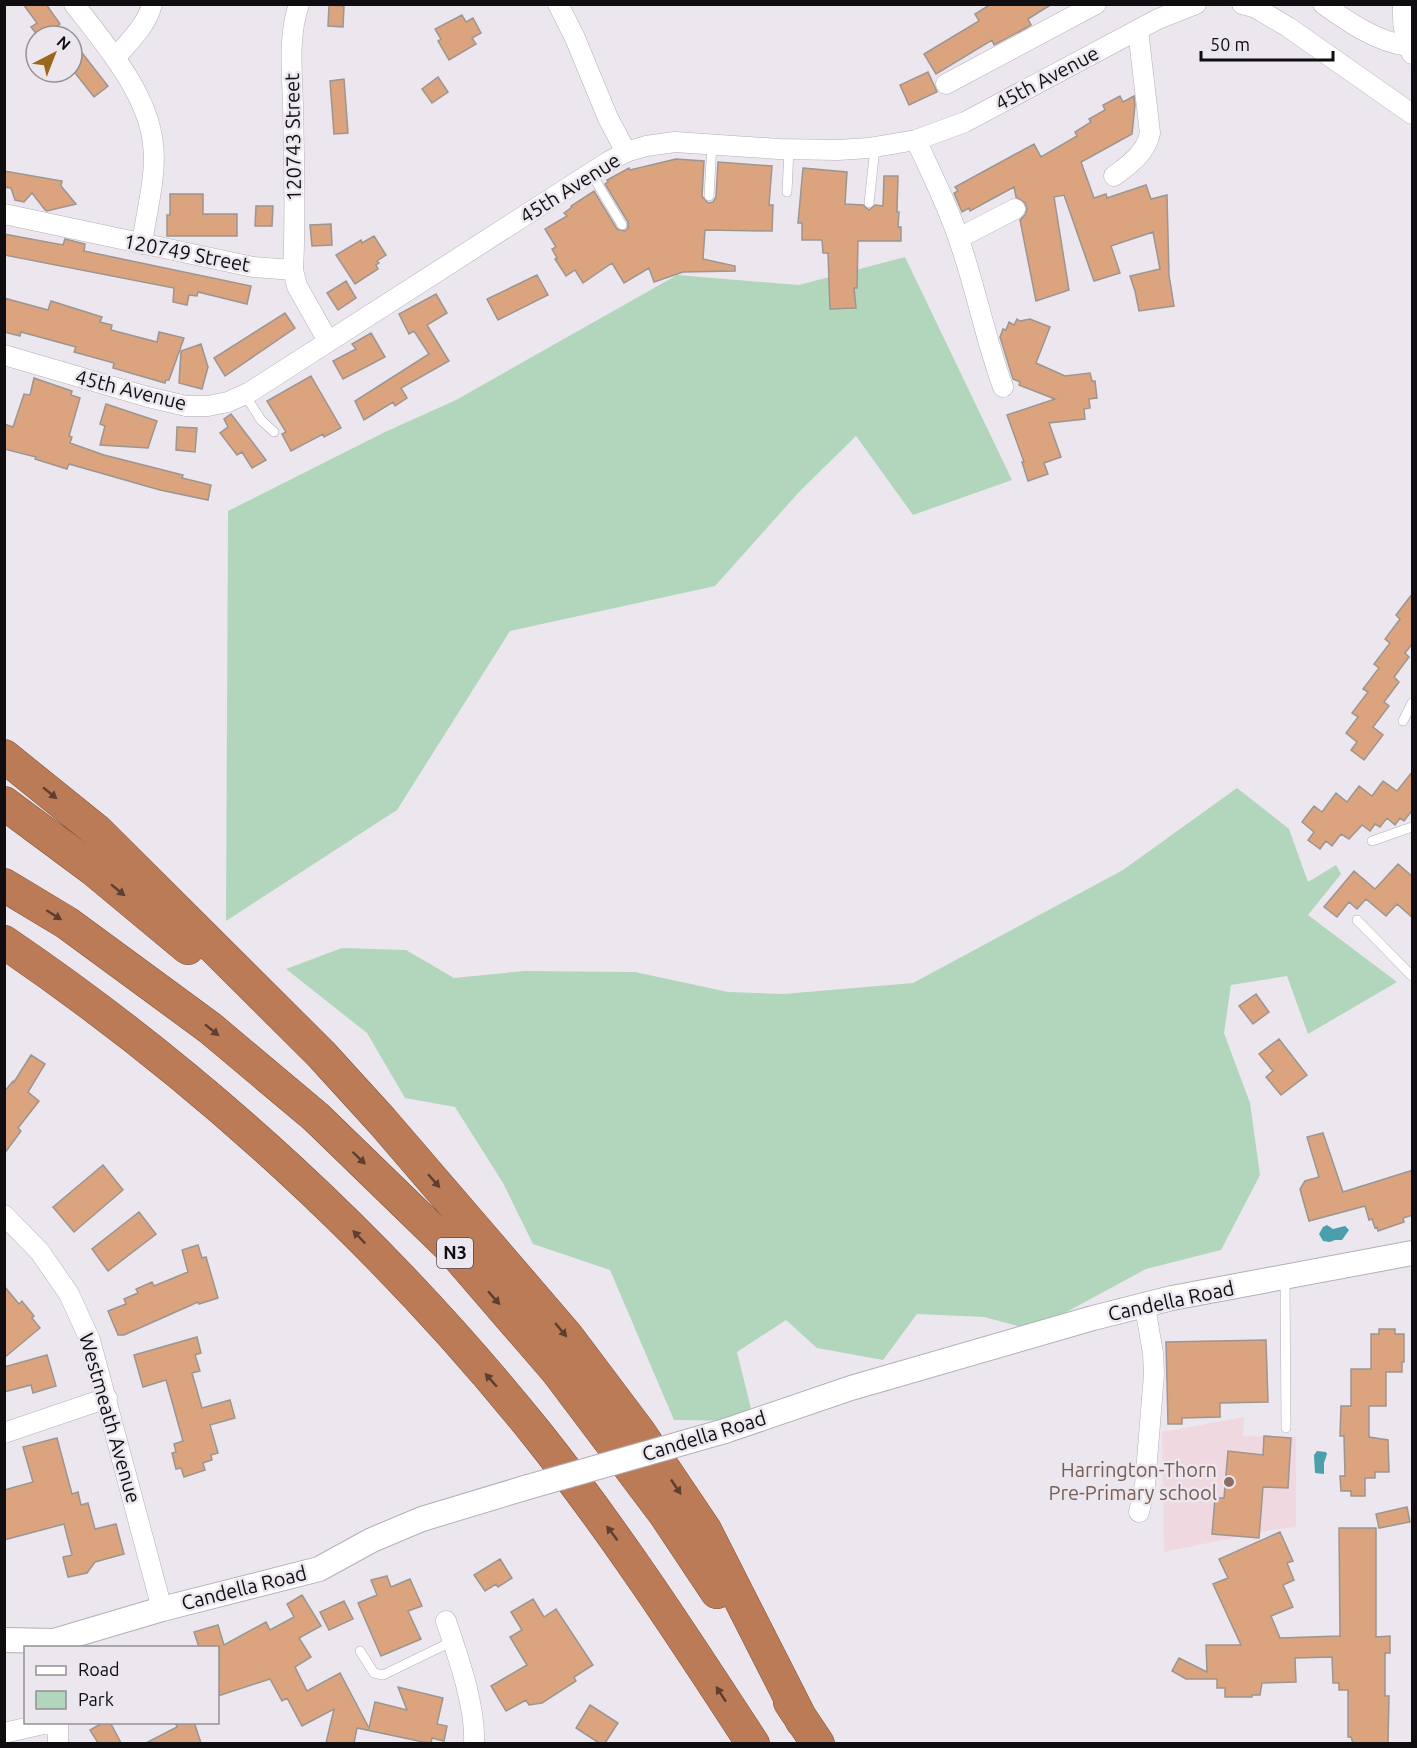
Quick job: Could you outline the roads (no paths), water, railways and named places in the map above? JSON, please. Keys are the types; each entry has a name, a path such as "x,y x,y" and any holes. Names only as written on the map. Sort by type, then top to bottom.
{"highway":[{"path":"4,756 97,831 321,1054 382,1121 566,1335 639,1432 705,1530 810,1732"},
{"path":"4,804 93,869 184,944 382,1121"},
{"name":"N3","path":"4,885 67,924 210,1028 316,1117 452,1248 558,1372 665,1514 810,1732"},
{"path":"4,942 107,1014 238,1123 334,1211 442,1323 536,1433 620,1543 753,1743"},
{"path":"4,963 90,1023 153,1052"}],"street":[{"path":"74,4 115,58 145,112 153,145 152,177 142,244"},
{"path":"115,58 133,37 150,12 152,4"},
{"name":"120743 Street","path":"293,270 295,213 292,52 298,4"},
{"path":"558,4 575,38 608,118 626,152"},
{"path":"946,84 1096,4"},
{"name":"45th Avenue","path":"4,355 186,406 208,406 228,402 245,395 626,152 646,146 675,142 789,149 875,148 916,140 965,122 1138,30 1154,12 1196,4"},
{"path":"1242,4 1256,8 1288,27 1413,114"},
{"path":"1323,4 1379,38 1410,50"},
{"path":"1403,4 1402,21 1410,50"},
{"path":"1114,176 1141,153 1148,142 1150,133 1138,30"},
{"path":"916,140 959,238 993,361 1003,387"},
{"path":"959,238 1015,209"},
{"name":"120749 Street","path":"4,214 252,267 293,270"},
{"path":"293,270 297,286 328,341"},
{"name":"Westmeath Avenue","path":"4,1215 40,1252 69,1294 90,1340 162,1609"},
{"name":"Candella Road","path":"4,1640 54,1644 162,1609 319,1569 372,1540 422,1518 725,1431 942,1361 1093,1318 1172,1298 1413,1253"},
{"path":"1139,1512 1145,1485 1154,1374 1145,1306"},
{"path":"4,1433 107,1398"},
{"path":"447,1621 465,1679 475,1732 474,1743"},
{"path":"4,1733 43,1724"},
{"path":"57,1724 58,1743"}],"lane":[{"path":"709,196 712,144"},
{"path":"869,203 875,148"},
{"path":"786,192 789,149"},
{"path":"591,173 622,225"},
{"path":"245,395 261,420 274,432"},
{"path":"1403,721 1413,703"},
{"path":"1372,841 1413,827"},
{"path":"1357,920 1413,976"},
{"path":"1285,1277 1286,1428"},
{"path":"360,1651 374,1673 378,1675 388,1673 453,1641"}],"water":[{"path":"1327,1225 1333,1229 1345,1226 1349,1230 1342,1240 1323,1241 1319,1234"},
{"path":"1317,1451 1327,1454 1324,1474 1315,1473 1314,1455"}],"place":[{"name":"Harrington-Thorn Pre-Primary school","path":"1229,1482"}]}
